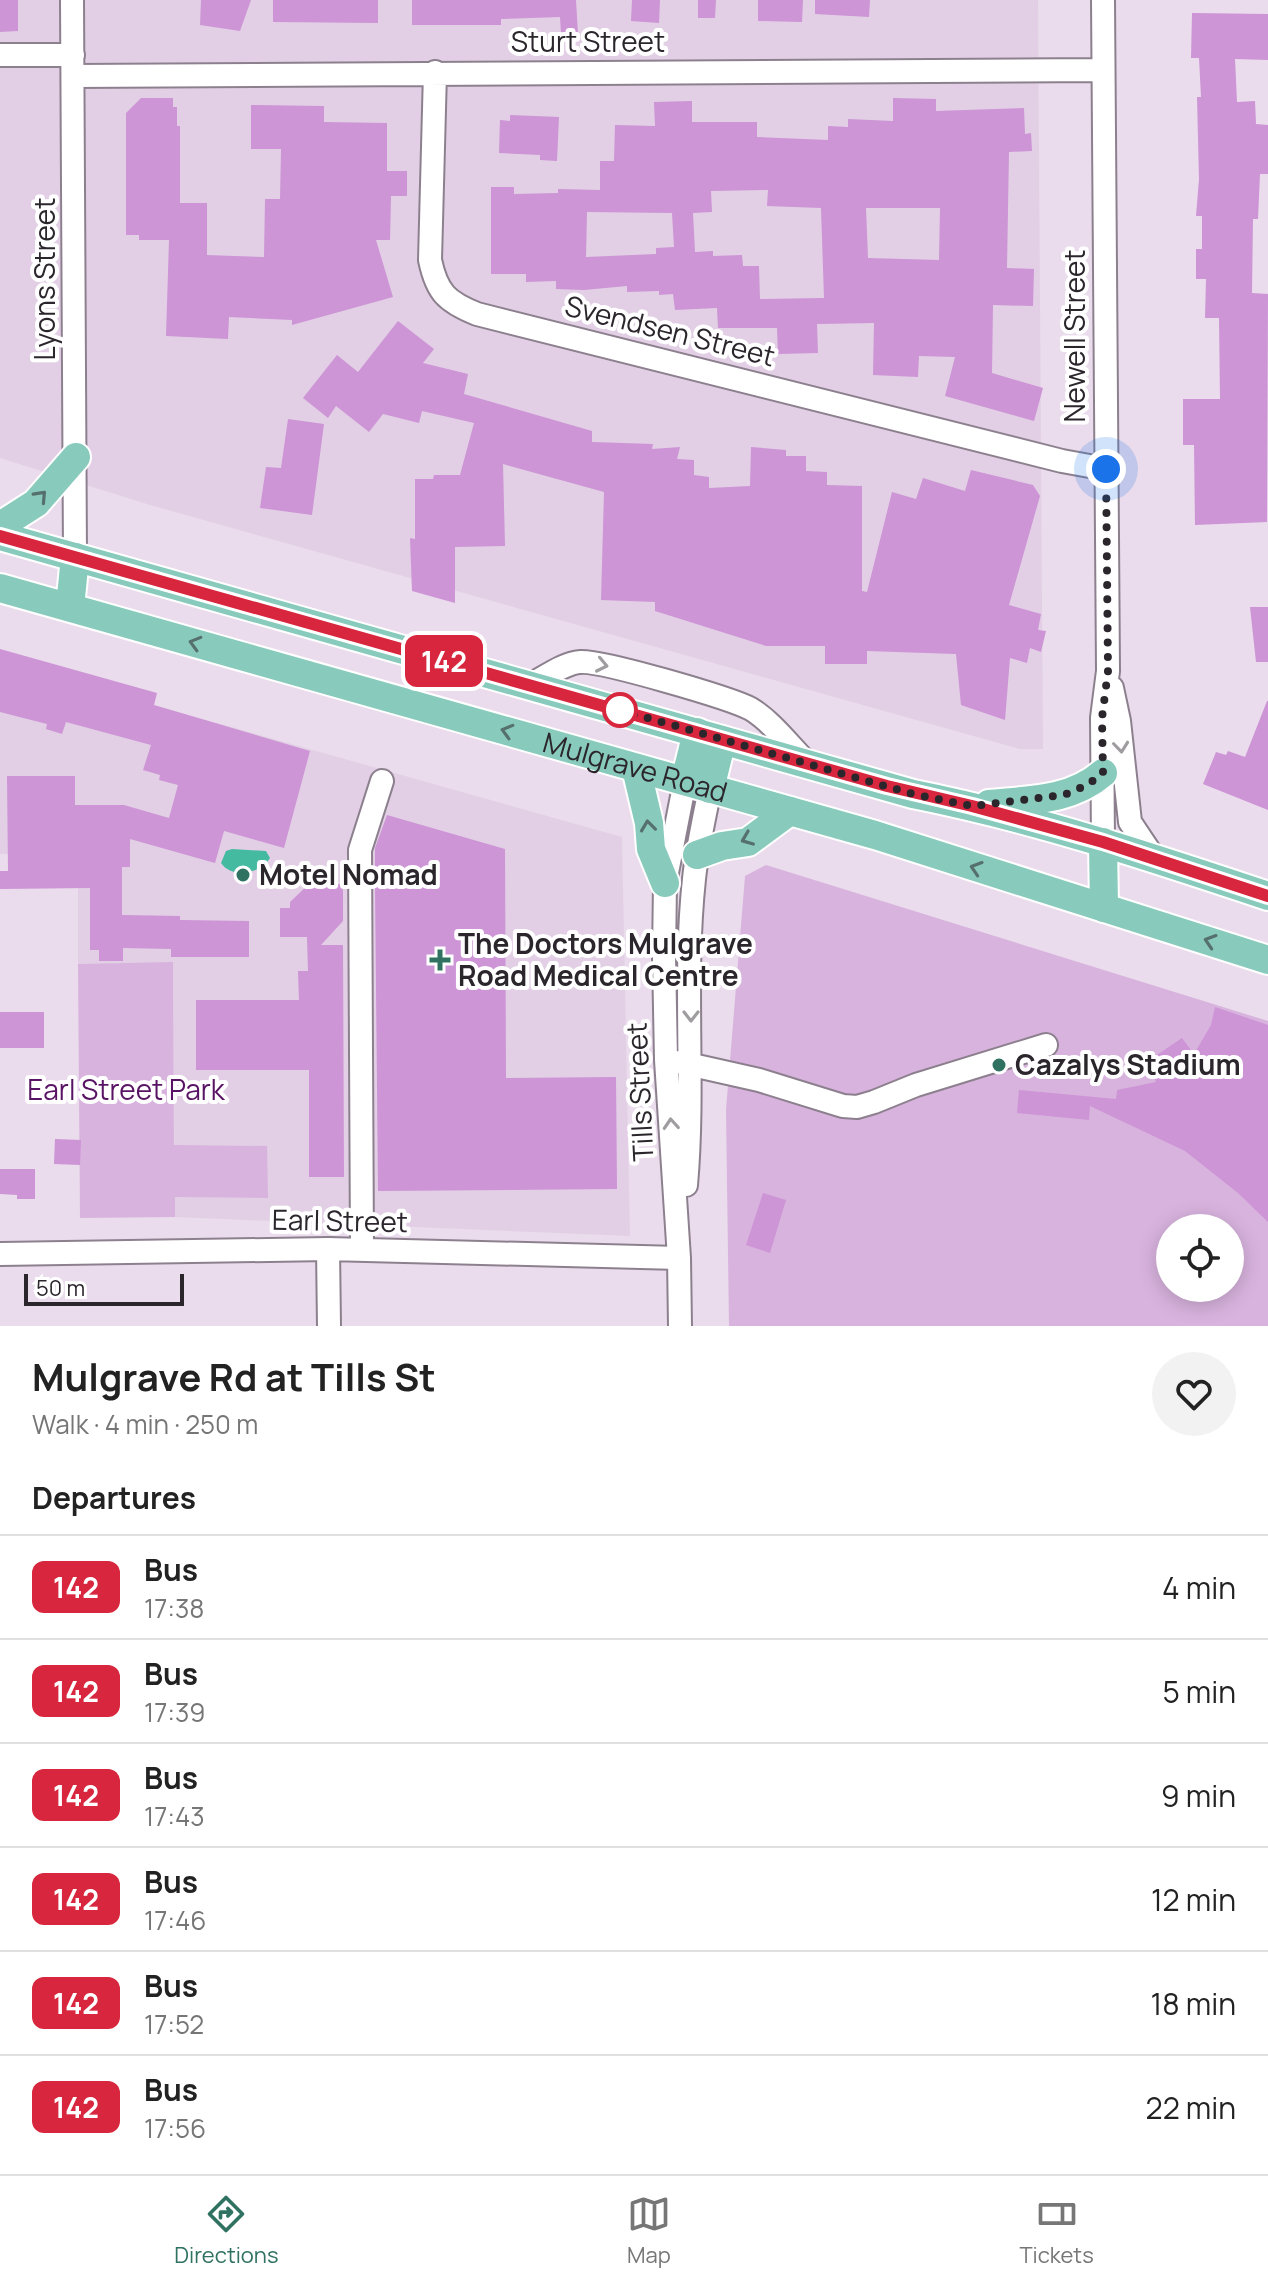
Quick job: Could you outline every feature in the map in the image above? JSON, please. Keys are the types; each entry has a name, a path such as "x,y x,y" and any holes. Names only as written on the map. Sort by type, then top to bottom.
{"main road":[{"path":"0,526 36,503 76,457"},
{"name":"Mulgrave Road","path":"0,536 913,794 972,806 1103,842 1268,896"},
{"path":"70,607 75,557"},
{"name":"Mulgrave Road","path":"0,588 875,835 1268,960"},
{"path":"698,785 710,736"},
{"path":"636,768 649,823 651,849 665,883"},
{"path":"972,806 1064,795 1087,785 1103,773"},
{"path":"697,855 713,848 748,842 790,811"},
{"path":"1103,842 1104,908"}],"street":[{"name":"Lyons Street","path":"72,0 75,557"},
{"name":"Newell Street","path":"1103,0 1108,671 1102,718 1103,842"},
{"name":"Sturt Street","path":"0,55 73,66 435,72 1103,70"},
{"name":"Svendsen Street","path":"435,72 430,260 434,282 444,296 457,306 477,314 1047,457 1106,469"},
{"name":"Mulgrave Road","path":"530,685 577,661 614,667 750,708 808,764"},
{"name":"Newell Street","path":"1108,671 1119,721 1130,822 1154,858"},
{"path":"362,1250 360,850 382,781"},
{"name":"Tills Street","path":"679,1258 691,1131 692,911 698,785"},
{"name":"Tills Street","path":"680,1326 679,1258 666,1060 665,883 698,785"},
{"path":"666,1060 759,1080 843,1106 857,1107 916,1085 1046,1045"},
{"path":"328,1249 329,1326"},
{"name":"Earl Street","path":"0,1254 328,1249 679,1258"}],"shaded area":[{"path":"0,0 1038,0 1043,749 1020,749 150,505 0,458"},
{"path":"0,662 622,837 630,1236 175,1217 173,963 78,964 78,855 0,854"},
{"path":"226,851 266,851 270,858 260,868 239,873 221,863"}],"green space":[{"name":"Cazalys Stadium","path":"766,865 1268,1021 1268,1326 729,1326 726,1110 745,876"},
{"name":"Earl Street Park","path":"173,962 174,1145 267,1146 268,1198 175,1197 175,1217 80,1218 78,964"}],"building":[{"path":"0,0 18,0 18,31 0,32"},
{"path":"201,0 251,0 240,31 200,25"},
{"path":"273,0 378,0 378,23 273,22"},
{"path":"412,0 576,0 578,34 561,34 560,17 501,19 501,25 412,25"},
{"path":"632,0 660,0 659,23 631,21"},
{"path":"698,0 716,0 715,18 698,18"},
{"path":"758,0 803,0 802,22 758,21"},
{"path":"815,0 870,0 869,17 815,14"},
{"path":"1192,13 1268,14 1268,60 1235,59 1237,102 1255,101 1256,124 1268,125 1268,174 1260,174 1258,219 1253,219 1252,293 1268,294 1267,522 1195,525 1194,445 1183,445 1183,399 1220,399 1219,318 1205,318 1206,279 1196,279 1196,249 1202,249 1202,216 1196,216 1199,179 1197,97 1201,97 1199,58 1191,58"},
{"path":"141,98 173,98 173,107 177,107 177,126 180,126 180,203 207,203 207,255 264,257 265,199 280,199 281,149 251,149 251,105 324,106 324,122 387,123 387,171 407,171 407,196 391,196 390,240 376,240 393,297 292,325 292,320 229,317 228,339 166,336 169,240 139,240 139,235 126,235 126,113"},
{"path":"893,98 936,99 936,111 1024,108 1025,134 1031,133 1032,151 1009,152 1007,268 1034,269 1033,306 993,305 992,373 1043,388 1034,421 945,396 955,357 919,356 918,377 873,375 874,323 817,324 818,353 778,354 777,328 718,328 717,308 675,310 673,294 627,292 627,286 556,289 556,281 526,282 526,274 491,274 491,187 514,187 514,194 558,193 558,189 600,190 600,161 614,161 615,125 655,126 654,102 692,101 692,122 757,122 757,137 828,140 828,126 848,127 848,119 893,121","holes":["768,190 767,206 821,208 824,298 760,299 759,266 743,266 742,255 713,256 713,251 695,252 693,213 712,212 711,191","866,208 940,208 939,260 868,258","587,212 672,213 674,247 656,248 656,254 586,257"]},
{"path":"510,115 559,117 557,161 540,160 540,155 499,153 500,120 510,121"},
{"path":"398,321 434,349 423,363 468,374 464,394 592,431 592,442 653,444 652,449 680,447 677,459 694,460 694,475 709,477 709,488 750,486 751,447 786,450 786,456 806,456 806,471 827,472 827,485 862,486 862,591 867,592 892,492 916,499 923,478 965,491 971,470 1033,485 1040,496 1009,605 1041,614 1038,630 1046,631 1041,652 1030,648 1027,663 1010,658 1005,720 961,705 956,654 867,651 867,664 825,664 825,646 766,646 655,611 655,602 601,600 604,492 503,464 505,546 455,547 455,603 412,591 410,538 415,539 415,479 460,475 474,423 422,411 419,423 383,414 369,432 336,406 328,418 303,398 337,355 358,372"},
{"path":"288,419 324,424 312,515 260,508 266,467 281,468"},
{"path":"1250,607 1268,607 1268,662 1256,662"},
{"path":"0,649 157,693 154,705 310,751 284,848 224,831 215,863 130,839 130,867 122,867 122,915 249,921 249,957 171,957 171,949 123,948 123,961 99,961 99,950 90,950 90,888 0,889 0,871 8,871 7,776 75,776 75,805 124,805 169,818 178,785 159,780 160,775 143,770 151,745 66,722 62,734 46,729 47,724 0,712"},
{"path":"1267,701 1268,810 1203,784 1216,752 1226,755 1228,751 1245,757"},
{"path":"387,815 505,849 506,1078 616,1077 617,1189 378,1191 375,885 405,886 406,883 375,874 375,848"},
{"path":"309,884 343,884 343,921 321,945 343,945 344,1177 309,1177 309,1070 196,1070 196,1000 299,1000 298,971 308,971 307,937 280,937 280,908 290,908 290,902"},
{"path":"1215,1007 1268,1025 1268,1222 1238,1193 1185,1151 1090,1106 1089,1120 1017,1113 1019,1090 1116,1099 1117,1090 1156,1082 1148,1061 1182,1038 1194,1054 1211,1025"},
{"path":"0,1012 44,1012 44,1048 0,1048"},
{"path":"55,1139 81,1140 80,1165 54,1164"},
{"path":"0,1169 35,1169 35,1199 17,1199 17,1195 0,1194"},
{"path":"763,1193 786,1200 770,1253 746,1245"}],"bus line":[{"name":"142","path":"0,536 913,794 972,806 1103,842 1268,896"}],"place":[{"name":"Motel Nomad","path":"243,875"},
{"name":"The Doctors Mulgrave Road Medical Centre","path":"440,960"},
{"name":"Cazalys Stadium","path":"999,1065"}],"route":[{"path":"620,710 913,794 972,806 1064,795 1079,789 1103,773 1102,718 1108,671 1106,469"}]}
